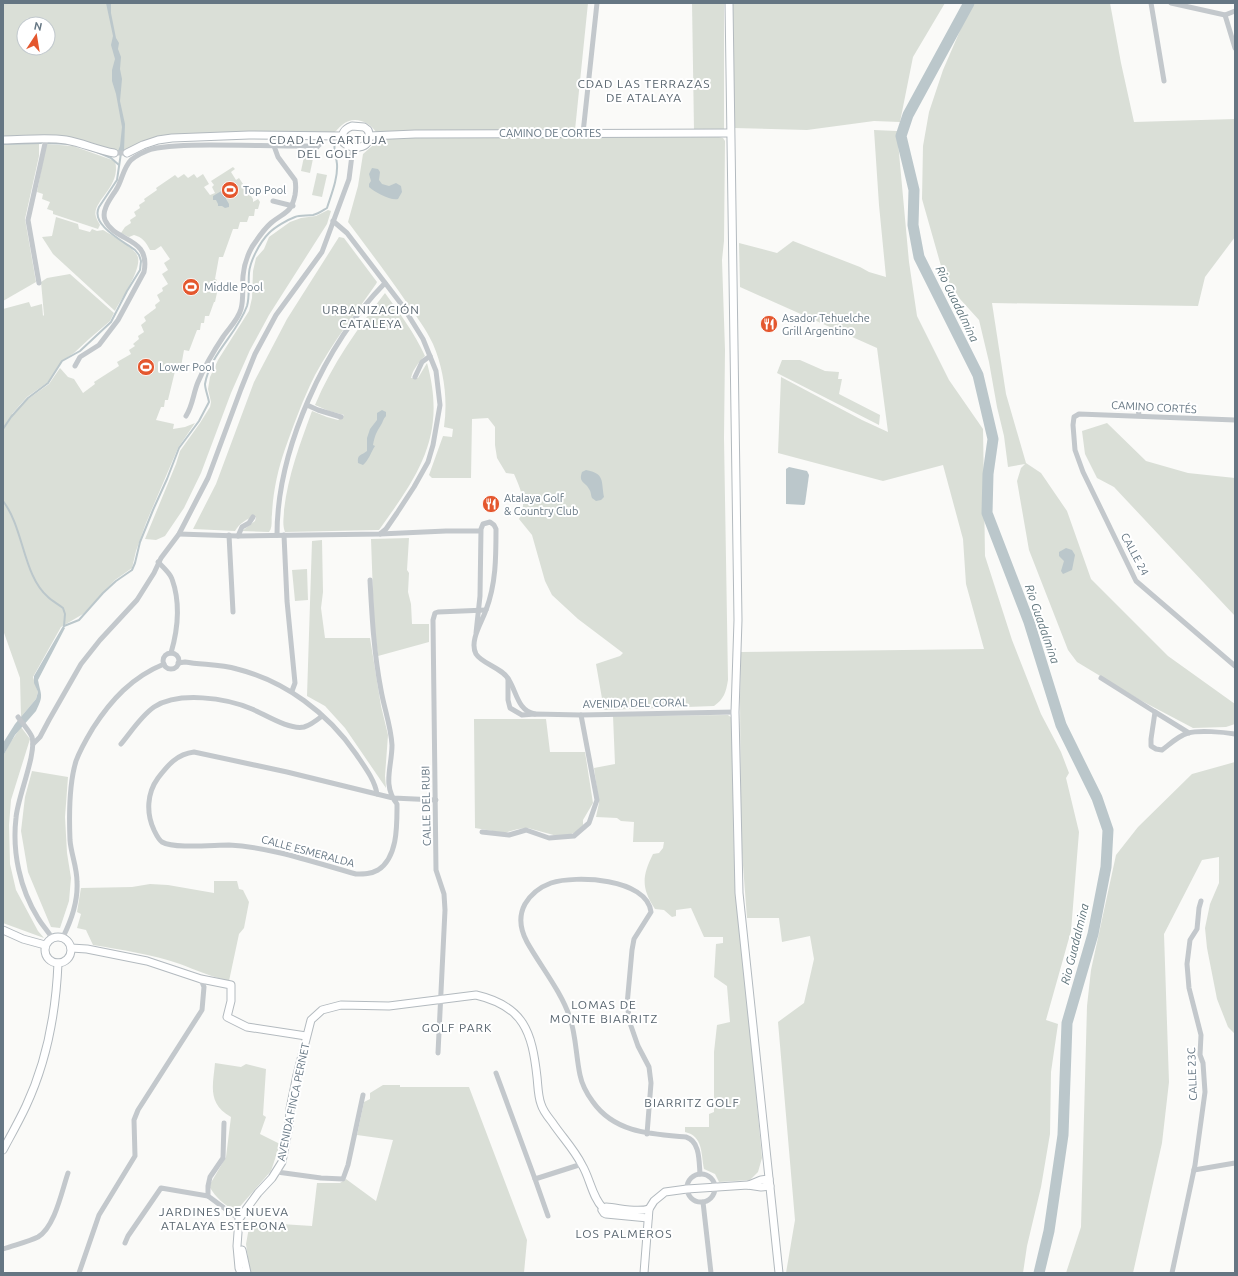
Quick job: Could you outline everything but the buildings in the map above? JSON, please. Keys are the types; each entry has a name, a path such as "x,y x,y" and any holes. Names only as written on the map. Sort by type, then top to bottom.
{"street":[{"path":"583,133 597,3"},
{"path":"729,3 738,620 735,712 739,893 779,1273"},
{"path":"1151,3 1164,81"},
{"path":"1171,3 1225,14 1235,10"},
{"path":"1204,3 1207,10"},
{"path":"1225,14 1235,48"},
{"path":"352,126 364,127 368,130 369,136 367,143 362,147 353,147 347,146 343,142 342,136 346,128 352,126"},
{"name":"CAMINO DE CORTES","path":"369,136 415,134 730,133"},
{"path":"3,140 64,140 82,143 102,151 127,153 143,144 172,138 249,135 321,139 342,136"},
{"path":"39,283 28,220 46,139"},
{"path":"75,366 80,357 99,345 118,320 144,272 145,264 142,251 137,245 110,227 104,216 106,207 122,181 126,166 131,161 151,150 165,147 185,145 310,146 316,148 319,146 321,139"},
{"path":"186,416 191,407 198,382 223,337 241,310 245,261 260,234 272,223 288,212 293,206 296,189 295,180 278,157 274,146"},
{"path":"33,744 40,737 81,664 100,640 137,600 154,573 158,562 179,534 208,478 255,354 276,315 322,252 349,179 353,147"},
{"path":"273,202 293,206"},
{"path":"333,221 347,233 402,305 423,339 436,371 440,405 433,445 428,462 414,487 386,529 380,534"},
{"path":"276,535 286,464 307,405 323,370 348,328 370,298 385,282"},
{"path":"415,377 422,362 430,356"},
{"path":"307,405 341,417"},
{"path":"1138,409 1139,415"},
{"name":"CAMINO CORTÉS","path":"1074,417 1079,414 1139,415 1235,420"},
{"name":"CALLE 24","path":"1074,417 1072,425 1075,450 1083,472 1136,581 1235,666"},
{"path":"238,536 242,527 249,523 254,517"},
{"path":"476,633 486,610 495,573 496,529 492,523 487,522 481,526 480,532 480,596 474,648 476,654 480,658 508,677 515,689 520,704 529,713 535,714"},
{"path":"179,534 238,536 380,534 446,531 480,532"},
{"path":"229,535 233,612"},
{"path":"284,535 287,601 295,683 292,691"},
{"path":"158,562 172,578 179,618 171,653 164,657 164,664"},
{"path":"370,580 372,629 375,652 391,738 392,752 388,782 389,791 392,798"},
{"path":"479,610 486,610"},
{"name":"CALLE DEL RUBI","path":"438,1053 445,910 444,894 436,870 433,620 435,613 479,610"},
{"path":"171,653 177,656 178,663"},
{"path":"164,664 170,668 175,667 178,663 185,662 236,668 267,678 292,691 322,716 348,742 364,766 377,794"},
{"path":"63,937 68,926 76,898 77,882 70,842 70,814 72,782 76,761 100,717 121,691 133,681 152,669 164,664"},
{"name":"AVENIDA DEL CORAL","path":"508,677 508,700 510,708 522,715 735,712"},
{"path":"1101,678 1189,733"},
{"path":"121,744 146,714 155,707 174,699 216,699 235,703 292,727 304,727 322,716"},
{"path":"1155,712 1151,746 1156,749 1162,750 1179,737 1189,733 1215,732 1235,734"},
{"path":"482,832 508,835 526,830 549,838 574,836 589,824 596,800 580,714"},
{"path":"18,717 32,737 33,744 30,763 23,784 16,817 15,841 18,868 24,889 38,918 52,938"},
{"name":"CALLE ESMERALDA","path":"392,798 397,804 397,817 391,854 387,861 377,871 369,874 356,874 261,848 229,845 168,845 157,837 148,813 150,793 155,782 177,757 194,752 287,772 392,798 436,800"},
{"path":"647,1134 651,1083 648,1067 631,1026 627,1005 634,939 651,912 650,907 636,891 611,882 571,880 551,883 539,888 527,902 522,910 520,924 522,933 566,1007 571,1020 581,1077 588,1095 597,1108 609,1119 624,1128 647,1134 686,1136 691,1138 697,1147 700,1174"},
{"name":"CALLE 23C","path":"1172,1273 1194,1170 1204,1108 1205,1082 1200,1055 1201,1035 1189,988 1187,964 1190,940 1197,929 1201,900"},
{"path":"3,930 23,939 45,945"},
{"path":"56,936 63,937 68,941 71,952 67,959 58,962 52,961 48,958 45,951 45,945 56,936"},
{"path":"71,948 87,949 146,961 201,979 231,985 231,1001 226,1017 247,1027 306,1036"},
{"path":"3,1150 26,1105 48,1043 56,1002 58,962"},
{"path":"79,1273 99,1215 135,1156 134,1120 138,1110 202,1010 204,987 201,979"},
{"name":"AVENIDA FINCA PERNET","path":"239,1220 245,1209 276,1172 282,1162 289,1126 290,1109 306,1036 312,1020 322,1010 341,1005 389,1006 441,998 476,995 487,997 502,1003 514,1011 526,1028 534,1052 541,1104 545,1113 572,1148 582,1164 598,1203 603,1208"},
{"path":"496,1073 548,1216"},
{"path":"276,1172 321,1178 343,1179 348,1166 363,1095"},
{"path":"208,1196 210,1177 223,1158 224,1123"},
{"path":"1194,1170 1235,1163"},
{"path":"535,1180 582,1164"},
{"path":"3,1249 39,1236 45,1231 56,1210 68,1173"},
{"path":"700,1174 708,1176 714,1183 715,1187 715,1191 711,1199 703,1202 694,1200 688,1194 687,1189 692,1178 700,1174"},
{"path":"644,1273 649,1209 654,1201 665,1192 748,1185 761,1180 770,1182"},
{"path":"125,1243 128,1236 161,1188 208,1196 239,1220 242,1252 247,1273"},
{"path":"703,1202 711,1273"},
{"path":"648,1218 604,1214 602,1211 603,1208 606,1207 649,1209"},
{"path":"239,1220 238,1246 239,1268 241,1273"}],"shaded area":[{"path":"3,3 588,3 575,130 376,132 365,122 351,120 346,122 332,134 161,136 124,151 118,151 57,136 3,136"},
{"path":"106,3 111,3 111,13 121,57 120,69 122,79 120,101 125,124 124,151 118,151 122,127 112,81 112,70 115,59 111,45 113,36"},
{"path":"692,3 724,3 724,130 694,130"},
{"path":"733,3 945,3 913,57 900,122 874,121 807,130 734,128"},
{"path":"972,3 1110,3 1134,122 1235,119 1235,237 1205,277 1198,306 992,303 1006,394 1026,463 1041,473 1067,511 1091,579 1168,656 1235,704 1235,724 1226,727 1193,728 1140,700 1077,662 1068,650 1029,550 1017,481 1021,468 1025,464 1008,467 1004,436 979,320 960,299 943,273 922,199 923,146 929,112 943,70"},
{"path":"874,130 897,131 909,262 917,316 949,380 983,429 985,556 1012,640 1041,714 1061,752 1069,773 1066,778 1079,832 1071,931 1046,1020 1058,1024 1051,1072 1050,1134 1041,1187 1027,1246 1023,1273 786,1273 795,1220 778,1022 804,1003 814,959 810,936 782,942 779,918 747,918 741,839 741,652 984,649 966,584 963,539 943,465 883,481 778,453 781,377 862,420 888,432 877,348 740,287 739,243 777,253 793,241 860,267 869,272 886,277"},
{"name":"Atalaya Golf & Country Club","path":"429,137 719,137 723,138 725,141 724,241 722,260 725,350 724,438 728,680 724,695 714,706 604,710 596,664 620,656 623,653 578,619 552,595 545,581 532,535 519,519 522,513 523,502 519,485 514,474 506,473 497,458 495,427 488,418 472,419 471,478 432,478 429,475 443,436 452,437 453,429 444,427 446,406 445,395 437,354 421,323 348,222 358,186 363,154 380,139"},
{"path":"3,143 39,143 39,156 25,219 36,282 3,301"},
{"path":"46,144 73,146 115,161 116,170 111,186 98,205 96,211 96,217 100,225 98,229 53,214 53,211 47,209 50,202 42,199 43,194 37,192"},
{"path":"305,152 314,154 310,173 301,171"},
{"path":"233,167 235,169 231,172 236,180 239,178 253,199 253,202 258,199 260,202 258,209 255,209 254,216 249,216 247,222 240,222 238,229 233,229 223,257 219,257 215,279 217,280 216,287 218,288 215,302 209,316 205,316 204,323 201,323 200,330 197,330 189,351 184,350 180,372 175,371 168,400 165,400 164,407 161,407 156,420 174,424 173,429 185,427 195,423 178,448 146,523 136,551 132,568 115,580 83,614 61,627 33,677 38,692 36,699 21,717 20,678 3,630 3,309 29,302 31,307 42,304 43,316 41,282 47,278 70,274 114,313 110,321 74,353 62,361 48,382 27,397 12,414 13,415 28,399 49,384 60,368 68,377 74,379 83,393 95,384 94,382 119,366 117,362 131,354 129,350 135,346 133,344 139,339 138,336 144,332 141,325 146,321 144,317 156,308 155,305 160,301 157,295 163,291 162,288 168,284 162,274 168,270 164,263 170,259 161,246 155,250 150,250 145,242 139,237 134,235 129,237 121,233 125,227 131,223 130,220 136,216 134,212 140,208 139,205 145,201 144,199 157,190 156,188 175,175 178,178 184,174 188,178 194,174 197,178 203,174 209,184 204,187 210,195 215,193 212,187 214,185 211,181"},
{"path":"372,168 378,169 380,172 379,180 382,184 389,186 396,183 401,186 402,192 398,199 391,199 383,196 369,187 371,181 369,174"},
{"path":"317,173 327,175 322,197 312,195"},
{"path":"223,190 229,204 229,207 225,208 218,206 216,200 213,200 213,196"},
{"path":"328,210 331,211 327,224 269,315 250,350 231,393 201,473 184,508 165,536 156,540 145,539 180,451 210,407 211,402 208,389 210,377 218,360 249,311 252,298 253,271 256,258 264,249 269,237 290,222 301,218 316,216"},
{"path":"56,217 78,224 79,229 90,232 92,229 97,231 103,230 127,245 137,255 138,260 135,275 115,311 53,254 42,237 52,236"},
{"path":"339,237 344,238 377,282 329,352 315,375 307,393 280,464 269,532 242,531 255,521 256,517 244,521 235,531 193,529 216,484 254,382 287,319"},
{"path":"385,293 411,331 425,356 416,366 411,378 418,378 427,363 432,389 434,412 426,452 417,472 379,530 285,532 283,524 288,484 312,411 338,420 344,415 315,405 329,375 346,347"},
{"path":"782,360 800,360 825,371 839,372 838,379 842,379 839,394 880,415 879,425 777,373"},
{"path":"382,410 386,412 386,416 376,434 373,445 375,446 363,465 358,463 358,458 367,451 367,438 370,429 377,420 377,413"},
{"path":"1107,423 1146,461 1188,473 1235,478 1235,616 1114,487 1097,478 1085,454 1082,431"},
{"path":"789,467 807,471 809,475 804,505 786,504 786,469"},
{"path":"586,470 596,474 601,479 604,497 601,500 596,501 592,498 590,490 581,478 582,472"},
{"path":"409,538 407,570 409,573 408,592 411,604 412,624 429,624 429,642 378,656 374,623 371,539"},
{"path":"322,540 323,592 321,608 325,638 370,638 381,706 388,735 385,776 386,788 345,728 325,706 307,696 312,541"},
{"path":"1066,548 1072,550 1075,555 1072,570 1063,574 1061,571 1064,561 1059,556 1059,552"},
{"path":"307,569 308,600 295,601 292,570"},
{"path":"63,626 65,628 38,680 41,696 39,706 15,735 3,756 3,743 15,724 36,699 38,692 34,683 34,676"},
{"path":"728,715 732,718 734,856 762,1158 758,1172 750,1180 719,1182 715,1174 704,1169 698,1141 691,1134 685,1132 685,1127 709,1127 709,1114 714,1112 714,1052 717,1025 730,1022 727,986 714,977 716,944 723,943 723,937 704,937 691,908 676,910 676,916 672,917 664,910 655,909 647,895 645,888 645,876 653,854 659,853 663,848 664,842 633,842 634,822 621,821 617,818 596,817 599,803 594,768 615,764 613,716"},
{"path":"474,719 546,719 550,752 585,752 593,803 583,820 583,825 576,832 567,836 557,836 528,828 504,833 475,828"},
{"path":"21,727 30,739 11,800 9,825 10,864 16,890 38,931 44,938 3,923 3,756"},
{"path":"1235,762 1235,1034 1228,1027 1217,999 1207,948 1205,928 1210,904 1219,883 1219,857 1202,860 1164,934 1169,1082 1162,1143 1133,1273 1066,1273 1081,1227 1087,1006 1091,970 1116,855 1138,827 1192,774"},
{"path":"32,771 68,777 65,817 67,853 71,878 69,901 60,928 51,927 28,872 21,831 25,797"},
{"path":"214,881 237,881 239,889 243,890 249,902 244,928 239,934 229,981 158,958 93,945 86,930 77,928 81,914 77,912 81,888 132,887 150,884 168,885 214,893"},
{"path":"215,1063 241,1067 246,1064 266,1069 263,1115 266,1117 260,1134 280,1144 271,1171 236,1211 221,1201 209,1186 226,1157 231,1117 223,1112 215,1100 213,1087"},
{"path":"383,1085 400,1085 400,1087 469,1087 527,1240 524,1273 250,1273 246,1244 250,1222 312,1226 317,1183 340,1183 346,1179 376,1201 393,1140 357,1135 364,1102 370,1099 370,1093"}],"waterway":[{"name":"Rio Guadalmina","path":"969,3 908,115 901,136 914,190 913,225 919,257 978,375 993,439 988,474 987,513 1029,622 1061,725 1097,798 1108,830 1106,867 1093,934 1067,1023 1063,1135 1049,1231 1039,1273"},
{"path":"64,626 79,620 103,593 116,581 132,570 140,542 179,448 199,421 209,402 205,384 212,363 237,326 247,306 250,268 256,252 262,241 274,228 297,216 315,215 327,208 334,187 337,170 334,151 335,142"},
{"path":"3,144 41,143"},
{"path":"47,143 70,144"},
{"path":"97,152 111,158 119,165"},
{"path":"3,429 11,417 28,398 48,383 62,361 80,351 111,322 140,270 141,261 139,255 135,250 109,232 103,226 97,214 99,207 117,180 121,153"},
{"path":"3,501 15,524 33,577 48,597 63,608 65,614 64,626"}],"place":[{"name":"Top Pool","path":"230,190"},
{"name":"Middle Pool","path":"191,287"},
{"name":"Asador Tehuelche Grill Argentino","path":"769,324"},
{"name":"Lower Pool","path":"146,367"},
{"name":"Atalaya Golf & Country Club","path":"491,504"}],"district":[{"name":"CDAD LAS TERRAZAS DE ATALAYA","path":"644,91"},
{"name":"CDAD LA CARTUJA DEL GOLF","path":"328,147"},
{"name":"URBANIZACIÓN CATALEYA","path":"371,317"},
{"name":"LOMAS DE MONTE BIARRITZ","path":"604,1012"},
{"name":"GOLF PARK","path":"457,1028"},
{"name":"BIARRITZ GOLF","path":"692,1103"},
{"name":"JARDINES DE NUEVA ATALAYA ESTEPONA","path":"224,1219"},
{"name":"LOS PALMEROS","path":"624,1234"}]}
